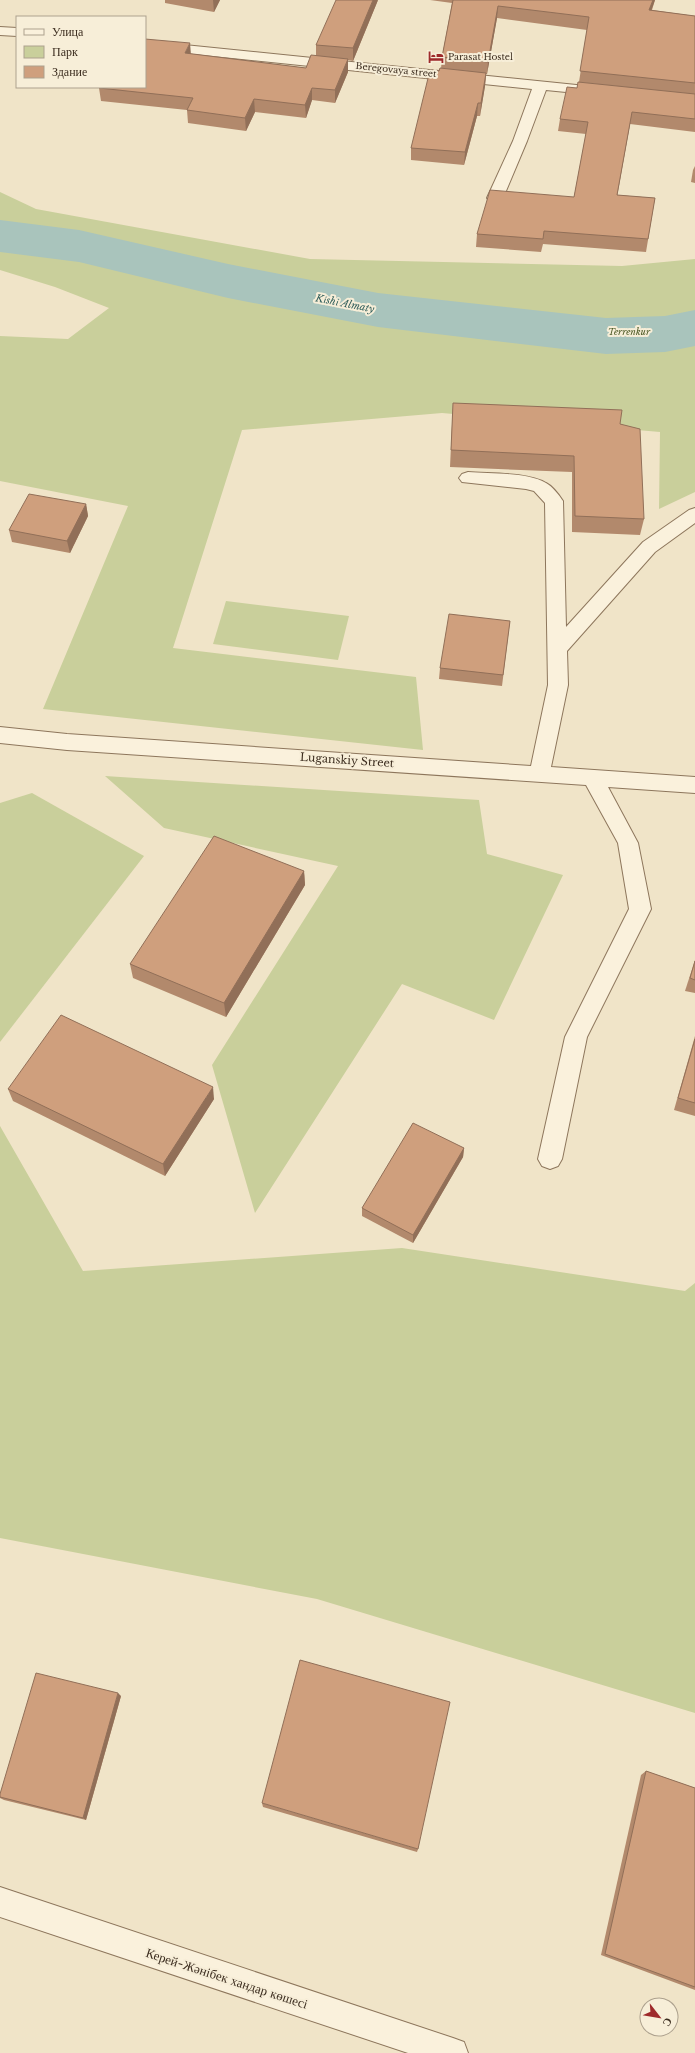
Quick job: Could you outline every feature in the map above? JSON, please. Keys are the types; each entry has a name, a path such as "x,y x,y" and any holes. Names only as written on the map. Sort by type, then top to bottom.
{"street":[{"path":"0,30 16,32"},
{"name":"Beregovaya street","path":"146,45 613,92"},
{"path":"495,198 520,141 541,85"},
{"path":"468,478 526,483 540,487 554,501 558,685 540,773"},
{"path":"557,649 649,548 695,514"},
{"name":"Luganskiy Street","path":"0,735 67,742 540,773 695,785"},
{"path":"550,1160 576,1037 640,910 628,843 592,777"},
{"name":"Керей-Жәнібек хандар көшесі","path":"0,1902 453,2053"}],"green space":[{"name":"Terrenkur","path":"0,192 36,209 310,259 622,266 695,259 695,492 659,509 660,432 442,413 242,430 173,648 416,677 423,750 43,709 128,506 0,481 0,336 68,339 109,308 55,287 0,270"},
{"path":"226,601 349,616 338,660 213,644"},
{"path":"105,776 479,800 487,854 563,875 494,1020 402,984 255,1213 212,1065 338,866 164,828"},
{"path":"32,793 144,856 0,1042 0,803"},
{"path":"0,1126 83,1271 402,1248 685,1291 695,1283 695,1713 317,1599 0,1538"}],"building":[{"path":"336,0 373,0 353,48 316,45"},
{"path":"453,0 653,0 649,10 695,16 695,83 580,71 589,17 498,6 488,62 442,57"},
{"path":"146,39 190,43 185,53 306,68 311,55 348,59 335,90 312,88 305,105 254,99 245,118 187,110 193,98 99,88 146,88"},
{"path":"440,68 486,73 481,103 478,103 465,152 411,148 430,70 439,71"},
{"path":"578,82 695,94 695,119 632,112 617,195 655,198 648,239 544,231 543,239 477,234 490,190 574,197 588,122 560,119 567,87 577,88"},
{"path":"453,403 622,410 620,424 640,429 644,519 575,516 574,456 451,450"},
{"path":"29,494 86,504 67,541 9,530"},
{"path":"449,614 510,621 503,675 440,668"},
{"path":"214,836 304,871 224,1003 130,964"},
{"path":"695,961 695,980 690,978"},
{"path":"61,1015 213,1087 163,1164 8,1089"},
{"path":"695,1039 695,1103 678,1098"},
{"path":"413,1123 464,1148 413,1235 362,1208"},
{"path":"300,1660 450,1702 418,1849 262,1803"},
{"path":"36,1673 118,1693 83,1818 0,1797"},
{"path":"646,1771 695,1788 695,1987 605,1954"}],"waterway":[{"name":"Kіshі Almaty","path":"0,236 79,246 228,281 378,310 606,336 665,334 695,328"}],"place":[{"name":"Parasat Hostel","path":"436,57"}]}
